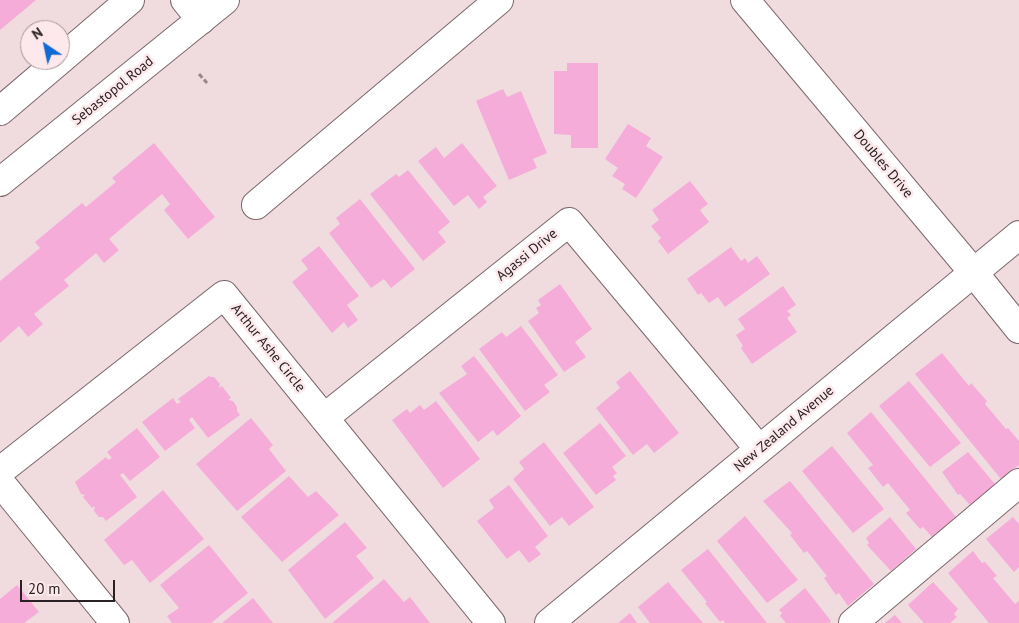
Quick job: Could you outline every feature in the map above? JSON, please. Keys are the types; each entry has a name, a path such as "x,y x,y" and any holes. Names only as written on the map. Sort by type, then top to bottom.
{"street":[{"path":"70,51 130,0"},
{"name":"Sebastopol Road","path":"0,182 193,10 225,0"},
{"path":"256,205 498,0"},
{"name":"Doubles Drive","path":"745,0 974,272 1019,329"},
{"path":"0,111 48,70"},
{"name":"Agassi Drive","path":"324,418 569,222 759,449"},
{"name":"New Zealand Avenue","path":"549,623 1019,235"},
{"name":"Arthur Ashe Circle","path":"0,470 224,294 491,623"},
{"path":"0,482 115,623"},
{"path":"853,623 1019,484"}],"path":[{"path":"199,74 207,83"}],"building":[{"path":"0,0 36,0 0,30"},
{"path":"567,63 598,63 598,148 571,148 571,135 554,134 554,71 567,71"},
{"path":"503,89 507,97 521,91 547,153 533,159 537,168 509,180 476,101"},
{"path":"628,124 651,138 646,146 663,157 636,198 622,189 625,184 612,176 618,168 605,159"},
{"path":"154,143 215,217 188,239 164,210 170,204 162,194 109,239 119,250 104,263 96,253 64,280 69,286 34,314 43,324 28,337 19,326 0,343 0,281 40,248 35,242 82,203 86,207 116,182 112,178"},
{"path":"462,143 497,186 483,197 487,202 479,209 468,195 454,206 418,161 436,147 444,158"},
{"path":"408,170 450,222 438,232 446,242 423,261 370,194 396,174 399,177"},
{"path":"690,181 708,204 700,210 709,222 668,254 658,241 661,238 651,226 659,220 652,210"},
{"path":"360,199 415,269 391,288 384,279 371,288 329,233 340,224 336,218"},
{"path":"319,246 359,296 347,305 358,320 348,328 344,322 332,333 292,282 308,269 301,260"},
{"path":"731,247 741,261 745,258 748,263 757,256 770,274 725,307 718,297 709,303 701,293 698,295 687,279"},
{"path":"560,284 592,329 575,342 586,357 564,372 528,321 539,313 536,308 541,305 538,300"},
{"path":"783,286 796,305 787,311 791,315 787,318 797,332 752,364 741,348 743,346 736,335 745,329 738,319"},
{"path":"521,326 558,375 544,385 550,392 525,411 479,349 502,332 506,337"},
{"path":"942,353 969,386 971,383 987,401 985,404 1019,441 1019,465 1001,479 915,374"},
{"path":"474,356 521,416 497,436 493,430 478,442 439,393 467,374 461,366"},
{"path":"630,371 679,433 654,453 647,444 633,455 596,408 620,388 616,382"},
{"path":"209,376 214,377 220,384 219,388 222,386 231,398 228,400 233,401 240,415 208,438 192,417 189,420 195,428 165,451 142,422 173,398 177,404 181,402 178,399"},
{"path":"909,381 961,443 930,467 879,406"},
{"path":"436,401 480,459 443,488 392,420 407,409 410,413 420,405 424,410"},
{"path":"871,412 956,517 932,537 923,527 920,529 906,513 910,510 888,483 883,487 868,468 873,465 847,433"},
{"path":"251,418 273,445 269,449 286,471 237,511 196,464"},
{"path":"600,423 626,456 612,467 617,473 613,476 616,480 596,495 563,453"},
{"path":"137,428 160,457 130,481 123,473 120,475 137,497 106,521 94,511 95,506 92,508 83,497 85,495 81,494 75,482 106,457 108,460 112,458 107,452"},
{"path":"544,442 594,507 569,526 562,517 550,526 513,479 524,469 519,462"},
{"path":"832,446 884,509 853,533 802,471"},
{"path":"968,452 995,484 970,505 960,494 958,495 942,472"},
{"path":"289,476 308,497 316,491 339,515 282,562 241,517"},
{"path":"790,481 874,584 848,606 839,593 836,595 824,578 827,576 807,551 804,553 790,535 792,533 763,501"},
{"path":"509,485 548,536 535,547 541,554 529,563 519,550 507,559 477,521 494,508 489,500"},
{"path":"163,490 204,539 150,583 132,560 124,565 104,540"},
{"path":"745,516 798,580 767,603 717,541"},
{"path":"890,517 916,549 891,571 867,545 869,543 866,538"},
{"path":"1013,517 1019,524 1019,567 1014,572 986,539"},
{"path":"345,522 367,548 356,556 374,578 325,619 288,570"},
{"path":"209,545 248,593 211,623 172,623 167,616 179,608 160,585"},
{"path":"708,549 767,623 725,623 723,620 720,622 705,603 707,602 681,570"},
{"path":"973,551 982,563 985,562 997,576 993,578 1015,604 1019,601 1019,623 989,623 948,573"},
{"path":"384,579 404,602 410,597 430,623 332,623"},
{"path":"668,582 703,623 650,623 638,607"},
{"path":"933,582 958,609 954,614 957,617 950,623 924,623 908,605"},
{"path":"17,585 39,612 24,623 0,623 0,599"},
{"path":"805,588 831,621 828,623 786,623 780,616 782,613 779,610"},
{"path":"253,598 273,623 222,623"},
{"path":"630,613 637,623 618,623"},
{"path":"895,615 902,623 885,623"}]}
